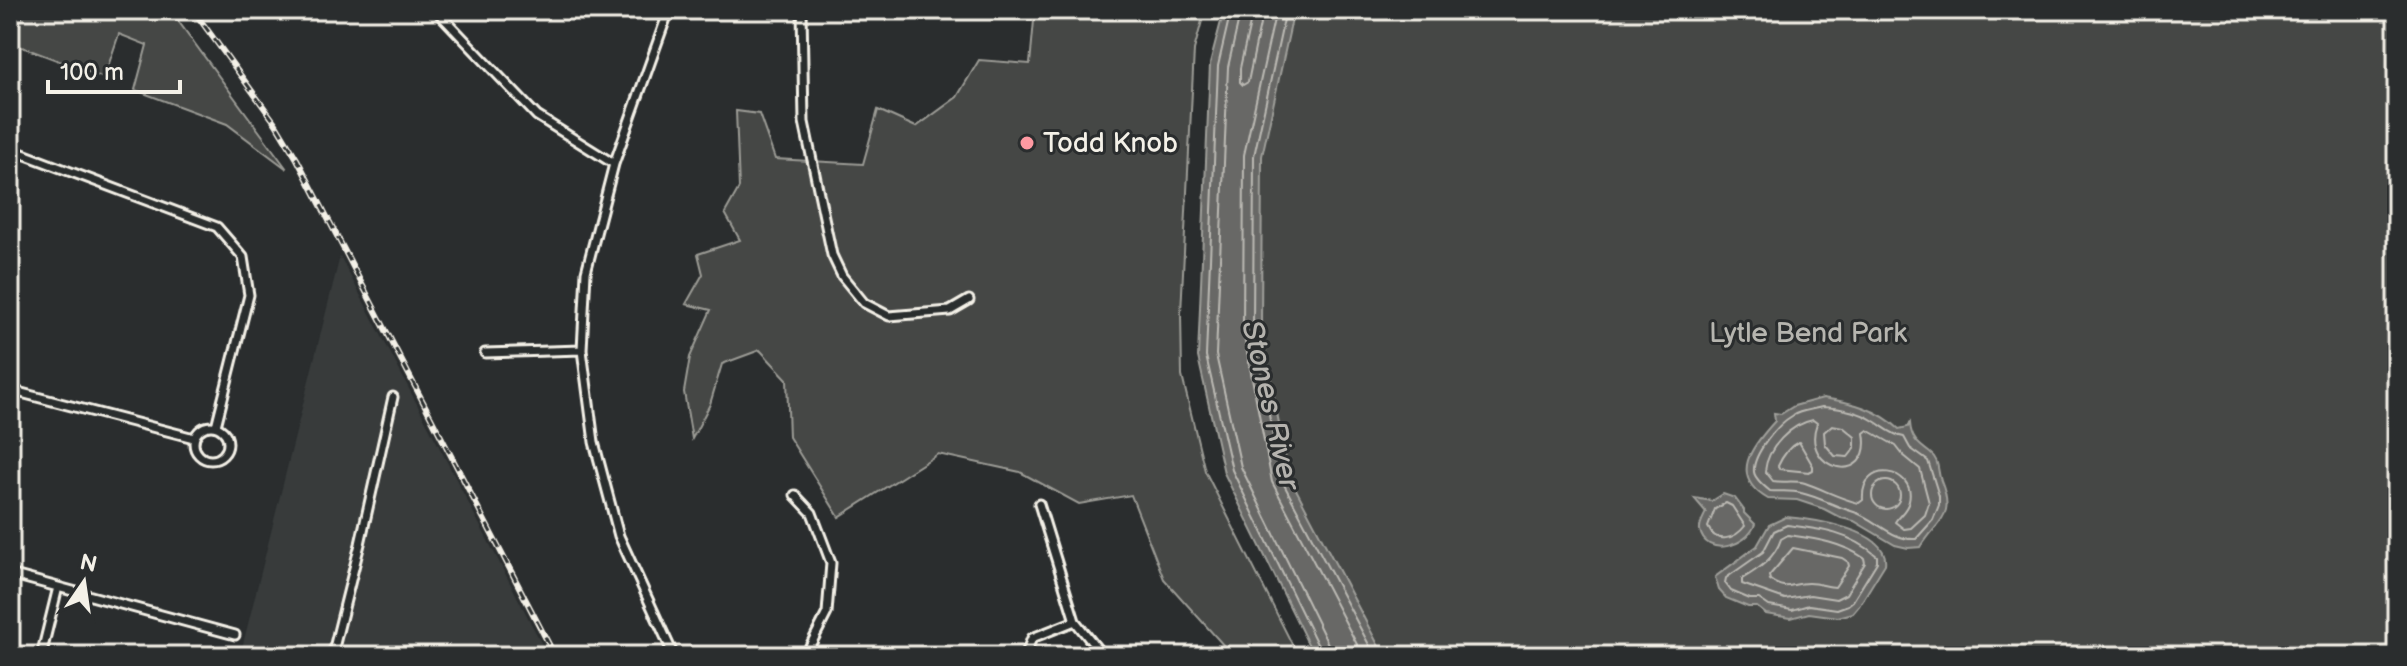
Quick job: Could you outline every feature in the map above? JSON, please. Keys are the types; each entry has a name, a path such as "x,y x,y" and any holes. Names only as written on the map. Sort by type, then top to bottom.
{"street":[{"path":"436,10 537,116 614,164"},
{"path":"669,10 614,164 586,272 582,350 594,442 619,536 674,656"},
{"path":"802,10 804,122 832,255 842,276 864,303 889,316 950,311 969,300"},
{"path":"10,149 217,227 243,257 249,295 216,426"},
{"path":"485,353 582,350"},
{"path":"10,390 194,438"},
{"path":"332,656 393,397"},
{"path":"216,426 223,430 228,441 226,452 217,459 201,457 194,448 194,438 202,428 216,426"},
{"path":"795,495 812,513 831,563 827,613 805,656"},
{"path":"1039,504 1075,621 1103,656"},
{"path":"10,574 235,635"},
{"path":"41,656 58,587"},
{"path":"1025,656 1032,638 1075,621"}],"shaded area":[{"path":"340,256 548,656 240,656"}],"green space":[{"path":"24,10 170,10 287,169 227,124 135,90 147,45 119,34 104,78 14,44"},
{"path":"1035,10 1205,10 1194,50 1181,313 1182,376 1205,471 1298,656 1233,656 1164,579 1131,495 1079,504 1020,472 938,454 839,517 789,437 787,379 760,350 722,364 710,404 692,439 684,392 690,357 711,310 686,304 703,274 698,254 740,240 725,213 739,188 736,111 759,114 775,159 863,164 878,110 916,127 957,97 979,60 1030,64"},
{"name":"Lytle Bend Park","path":"1281,10 2397,10 2397,656 1338,656 1271,531 1244,122"}],"water":[{"name":"Stones River","path":"1224,10 1294,10 1262,156 1261,328 1289,476 1384,656 1314,656 1224,473 1198,357 1210,64"},
{"path":"1823,398 1864,408 1882,416 1899,429 1908,427 1910,423 1916,441 1935,459 1945,493 1946,511 1921,547 1895,545 1854,521 1797,500 1768,499 1749,481 1748,461 1759,440 1775,421 1774,413 1781,414 1794,406"},
{"path":"1723,494 1735,498 1755,524 1744,539 1718,546 1704,539 1700,528 1706,512 1694,498 1712,501"},
{"path":"1786,517 1846,528 1875,542 1883,552 1885,564 1853,613 1838,617 1809,613 1791,618 1766,614 1757,607 1748,607 1726,598 1719,590 1715,577 1757,546 1769,525"}],"railway":[{"path":"193,10 276,124 297,159 555,656"}],"place":[{"name":"Todd Knob","path":"1027,143"}]}
